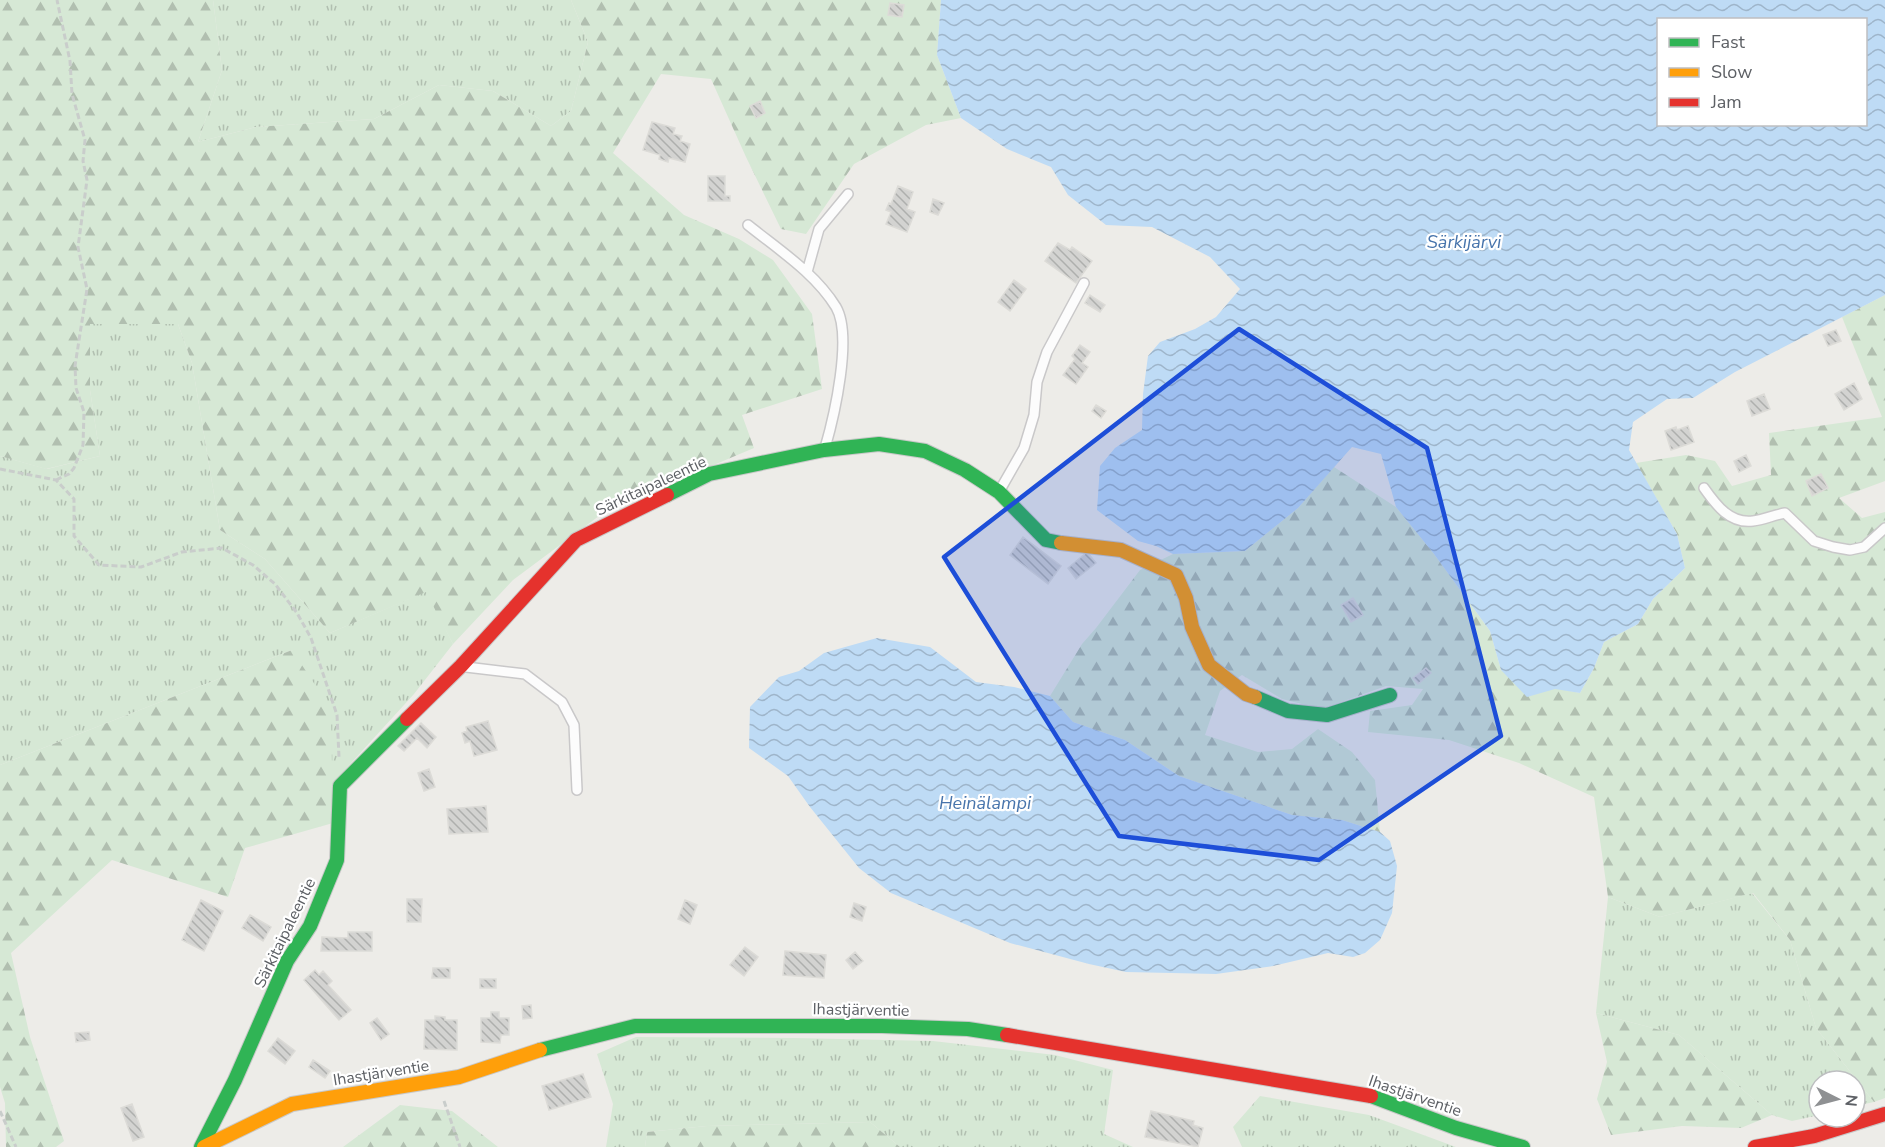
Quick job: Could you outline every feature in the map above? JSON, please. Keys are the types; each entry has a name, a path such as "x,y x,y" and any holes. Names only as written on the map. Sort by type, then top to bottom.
{"street":[{"name":"Särkitaipaleentie","path":"202,1147 235,1080 286,961 310,926 337,860 340,786 461,666 576,540 709,474 824,450 879,444 925,451 965,470 999,492 1046,540 1121,550 1176,575 1186,598 1192,627 1209,665 1246,694 1288,711 1327,715 1390,695"},
{"name":"Ihastjärventie","path":"202,1147 292,1104 459,1077 558,1044 635,1026 882,1026 968,1029 1053,1041 1372,1096 1456,1128 1523,1147"},
{"path":"1755,1147 1814,1136 1885,1114"}],"lane":[{"path":"807,272 819,229 848,194"},
{"path":"748,225 807,272 837,309 843,339 835,414 824,450"},
{"path":"999,492 1024,448 1034,415 1037,382 1047,352 1084,283"},
{"path":"1704,488 1716,505 1737,521 1754,521 1785,513 1814,541 1833,548 1850,550 1864,547 1885,528"},
{"path":"461,666 525,674 561,702 574,725 577,790"}],"path":[{"path":"56,480 69,474 74,468 83,445 84,412 76,388 75,366 87,289 78,247 87,180 83,161 85,140 72,94 70,62 57,0"},
{"path":"0,469 56,480 74,499 74,536 99,565 141,567 183,552 222,548 253,565 275,584 297,613 311,638 337,715 340,786"},
{"path":"436,1080 460,1147"},
{"path":"0,1111 16,1147"}],"highlighted area":[{"path":"1239,329 1427,448 1501,736 1319,860 1119,836 944,557"}],"green space":[{"path":"0,0 213,0 222,70 198,142 256,127 374,119 439,85 493,91 551,126 571,111 588,42 571,0 941,0 937,55 961,118 926,125 854,164 806,234 781,229 711,79 661,74 613,153 684,215 739,239 773,260 812,314 822,389 742,415 754,448 607,510 513,580 453,644 426,592 330,633 265,559 220,530 192,363 178,324 90,324 90,390 100,456 46,469 0,456"},
{"path":"213,0 571,0 588,42 571,111 551,126 493,91 439,85 374,119 256,127 198,142 222,70"},
{"path":"1885,295 1885,481 1839,498 1862,518 1885,512 1885,1098 1874,1102 1867,1093 1867,1069 1848,1069 1816,1028 1790,940 1753,893 1660,917 1608,897 1594,797 1519,763 1449,740 1368,732 1370,711 1412,705 1423,689 1386,686 1322,709 1282,699 1242,675 1220,691 1205,735 1258,752 1292,749 1318,729 1352,752 1375,780 1380,832 1342,820 1292,815 1179,776 1125,740 1073,722 1050,696 1082,644 1140,570 1173,554 1245,551 1298,508 1334,467 1396,507 1434,554 1490,631 1501,670 1555,688 1580,693 1594,668 1604,642 1638,624 1653,599 1685,568 1677,534 1636,463 1686,455 1715,461 1732,486 1771,475 1769,433 1882,417 1842,317"},
{"path":"90,324 178,324 192,363 220,530 265,559 330,633 427,591 453,644 414,694 332,784 292,650 0,765 0,456 47,469 100,456 90,390"},
{"path":"292,650 331,709 333,823 245,848 228,897 112,860 11,953 30,1037 64,1141 56,1147 6,1147 5,1103 0,1087 0,765"},
{"path":"1752,893 1790,940 1816,1028 1848,1069 1807,1069 1807,1118 1792,1121 1772,1115 1679,1035 1596,1013 1608,897 1660,917"},
{"path":"1596,1013 1679,1035 1772,1115 1741,1128 1682,1126 1611,1135 1597,1099 1607,1062"},
{"path":"636,1037 933,1041 1055,1055 1113,1070 1104,1134 1133,1147 900,1147 870,1122 707,1126 647,1132 645,1147 606,1147 613,1104 597,1054"},
{"path":"1867,1093 1874,1102 1867,1103"},
{"path":"1260,1096 1369,1115 1456,1147 1242,1147 1233,1127"},
{"path":"400,1105 452,1111 498,1147 343,1147"},
{"path":"870,1122 900,1147 645,1147 647,1132 707,1126"}],"water":[{"name":"Särkijärvi","path":"941,0 1885,0 1885,295 1735,372 1693,398 1667,399 1633,422 1629,450 1677,534 1685,568 1653,599 1638,624 1604,642 1594,668 1580,693 1555,689 1527,697 1501,670 1490,631 1434,554 1396,507 1381,454 1352,447 1298,508 1245,551 1173,554 1138,541 1097,510 1100,466 1115,448 1142,430 1143,394 1148,356 1160,342 1195,329 1216,317 1240,289 1210,257 1152,227 1106,225 1068,195 1051,167 1007,149 961,118 937,55"},
{"name":"Heinälampi","path":"877,638 930,647 976,682 1014,687 1050,696 1073,722 1125,740 1179,776 1292,815 1342,820 1380,832 1390,841 1397,866 1392,913 1380,940 1365,953 1353,957 1328,953 1273,966 1216,974 1126,972 1010,943 891,893 859,868 788,776 749,748 750,707 779,677 799,671 824,653"}],"building":[{"path":"890,3 904,5 902,17 888,15"},
{"path":"760,101 765,113 756,118 750,106"},
{"path":"652,122 675,128 673,134 682,136 680,141 690,144 685,162 669,158 668,162 659,159 660,155 643,150"},
{"path":"708,176 725,176 725,196 730,196 730,201 708,201"},
{"path":"898,186 913,192 907,209 915,212 907,232 886,224 891,212 886,210"},
{"path":"933,199 944,203 938,215 930,212"},
{"path":"1058,243 1070,250 1072,247 1092,261 1076,283 1045,261"},
{"path":"1014,280 1026,289 1010,311 998,302"},
{"path":"1090,295 1105,305 1100,312 1085,303"},
{"path":"1836,330 1841,341 1828,346 1823,335"},
{"path":"1080,345 1090,352 1082,363 1088,367 1076,384 1063,375 1075,359 1072,356"},
{"path":"1854,383 1862,399 1844,410 1835,394"},
{"path":"1764,394 1770,409 1752,416 1747,401"},
{"path":"1096,405 1106,411 1101,418 1092,411"},
{"path":"1688,426 1694,442 1671,450 1665,431"},
{"path":"1746,455 1751,466 1739,472 1734,461"},
{"path":"1821,474 1828,488 1812,496 1806,481"},
{"path":"1023,537 1061,566 1048,584 1010,555"},
{"path":"1087,552 1096,563 1076,579 1068,568"},
{"path":"1353,598 1363,615 1351,622 1341,605"},
{"path":"1426,668 1431,673 1418,684 1413,678"},
{"path":"488,721 497,750 474,756 470,741 465,743 462,733 467,731 466,727"},
{"path":"421,723 436,737 427,748 417,738 404,751 398,746"},
{"path":"429,769 435,787 424,791 418,773"},
{"path":"486,806 488,832 449,834 447,809"},
{"path":"407,899 422,899 421,922 407,922"},
{"path":"201,900 223,911 204,951 182,940"},
{"path":"685,900 697,905 690,924 678,919"},
{"path":"854,903 866,907 862,921 850,917"},
{"path":"250,915 271,927 263,941 242,928"},
{"path":"348,932 372,932 372,951 321,951 322,937 348,938"},
{"path":"745,947 758,957 744,976 730,965"},
{"path":"785,951 826,955 824,978 783,975"},
{"path":"855,952 863,961 853,969 846,960"},
{"path":"433,968 450,968 450,978 432,978"},
{"path":"315,970 319,975 323,971 332,981 328,985 351,1010 339,1020 304,980"},
{"path":"480,979 496,979 496,988 480,988"},
{"path":"531,1005 532,1018 523,1019 522,1006"},
{"path":"491,1012 499,1012 499,1018 509,1018 509,1035 501,1035 500,1043 481,1042 481,1018 491,1018"},
{"path":"435,1016 445,1017 445,1020 457,1020 457,1050 424,1049 425,1020 435,1020"},
{"path":"377,1018 389,1034 381,1040 370,1023"},
{"path":"89,1032 90,1040 76,1042 75,1033"},
{"path":"278,1038 295,1051 285,1064 268,1051"},
{"path":"313,1060 330,1071 325,1078 309,1067"},
{"path":"583,1074 591,1097 549,1110 542,1086"},
{"path":"132,1104 144,1137 133,1141 121,1108"},
{"path":"1151,1111 1194,1121 1193,1125 1203,1128 1198,1147 1145,1137"}],"traffic: fast":[{"path":"667,495 709,474 824,450 879,444 925,451 965,470 999,492 1046,540 1061,543"},
{"path":"1255,697 1288,711 1327,715 1390,695"},
{"path":"201,1147 235,1080 287,961 310,926 337,860 340,786 407,719"},
{"path":"540,1050 635,1026 882,1026 968,1029 1007,1035"},
{"path":"1371,1096 1456,1128 1523,1147"}],"traffic: slow":[{"path":"1061,543 1121,550 1176,575 1186,598 1192,627 1209,665 1246,694 1255,697"},
{"path":"204,1147 292,1104 459,1077 540,1050"}],"traffic: jam":[{"path":"407,719 461,666 576,540 667,495"},
{"path":"1007,1035 1371,1096"},
{"path":"1755,1147 1814,1136 1885,1114"}]}
